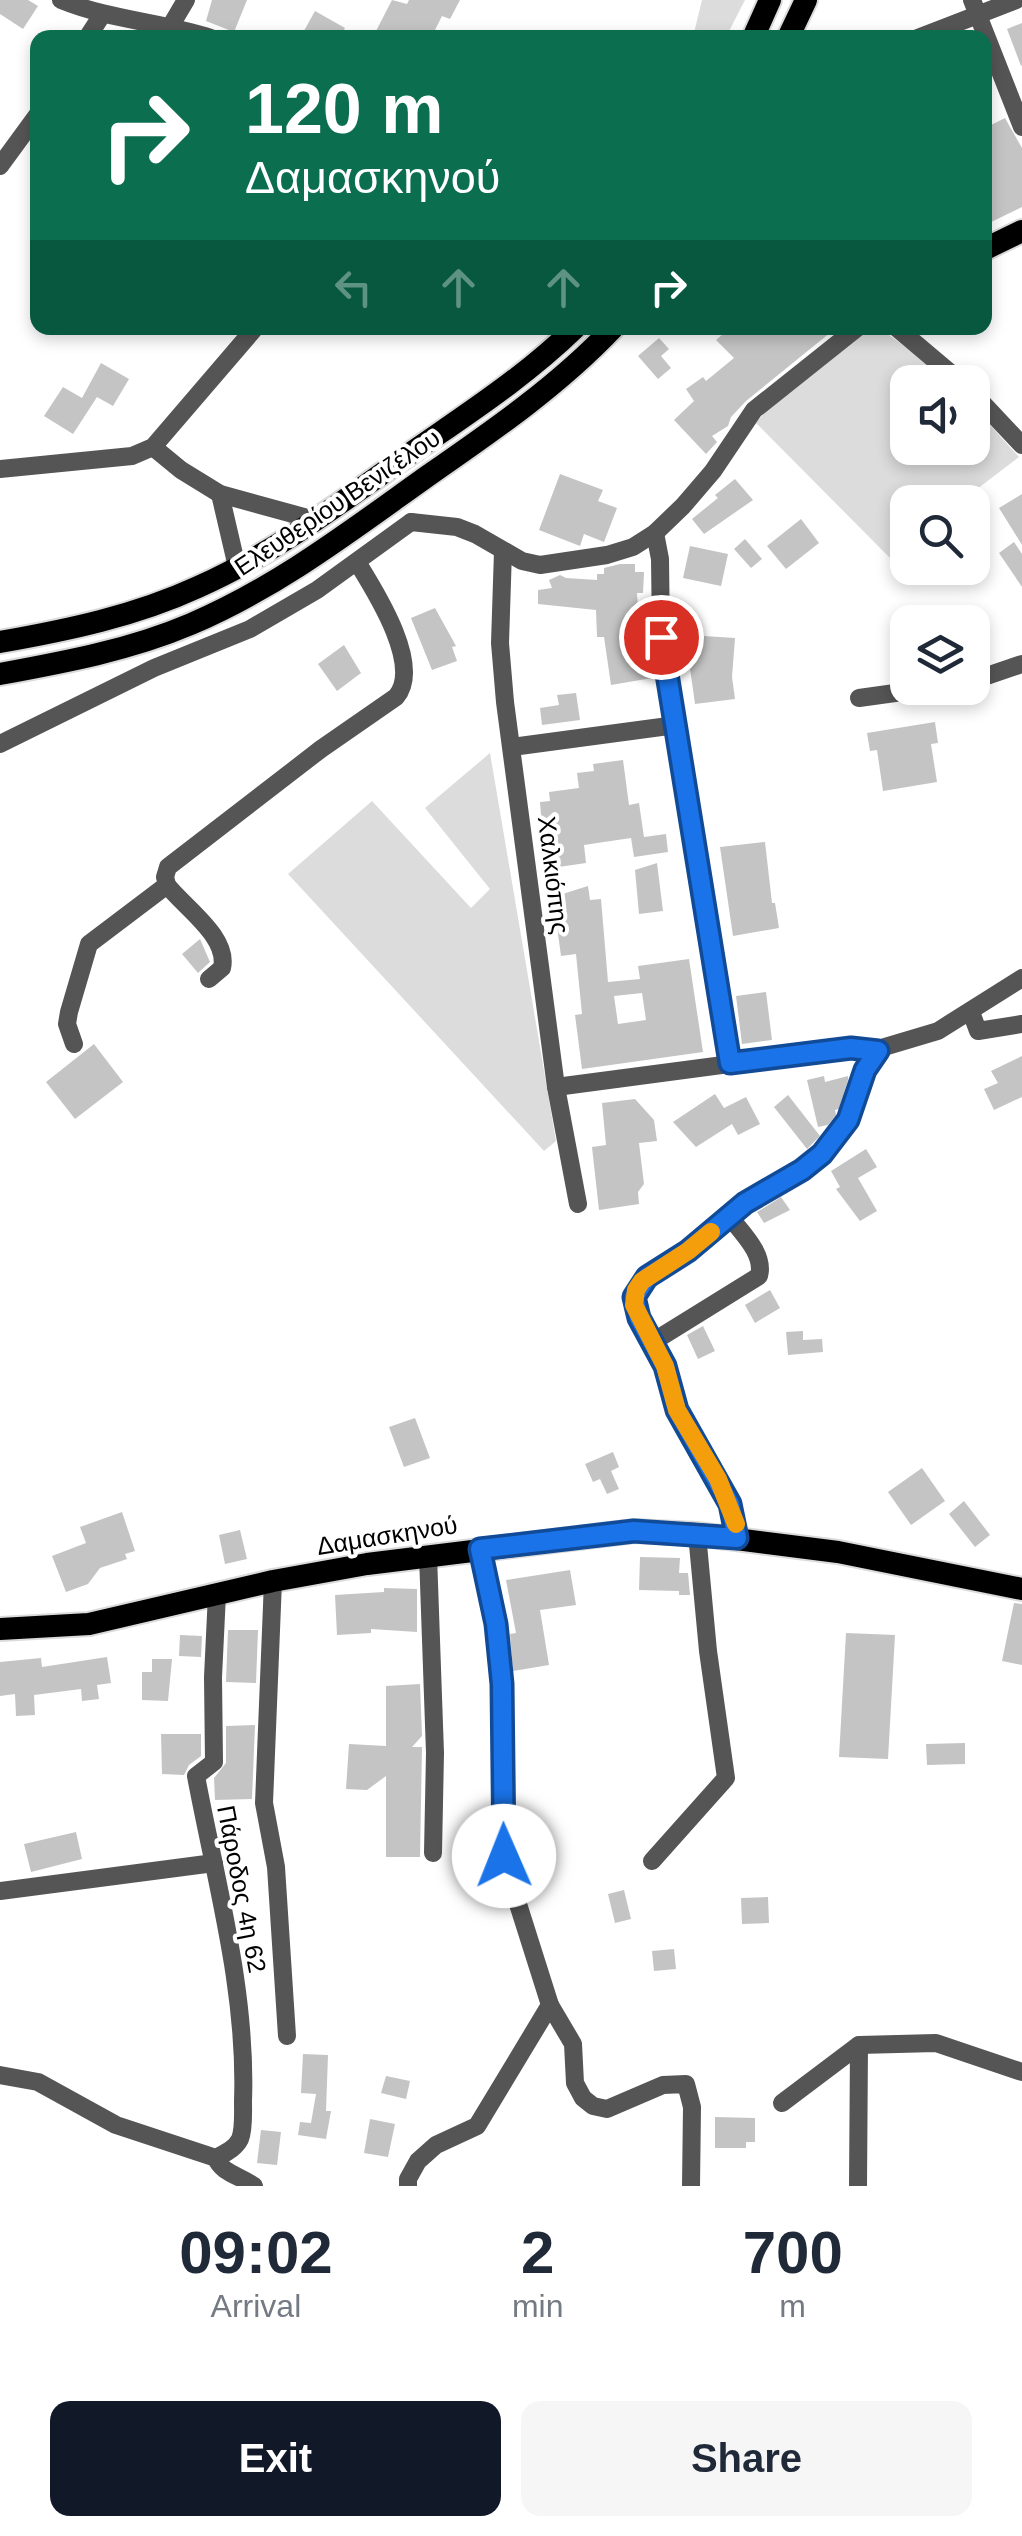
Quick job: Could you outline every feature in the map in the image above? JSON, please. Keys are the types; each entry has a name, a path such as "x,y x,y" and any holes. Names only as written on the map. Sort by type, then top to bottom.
{"main road":[{"path":"757,30 770,0"},
{"path":"792,30 806,0"},
{"path":"992,245 1022,230"},
{"name":"Ελευθερίου Βενιζέλου","path":"0,642 132,612 198,588 237,568 315,520 514,379 567,335"},
{"name":"Ελευθερίου Βενιζέλου","path":"0,674 119,649 204,618 284,575 539,396 606,335"},
{"name":"Δαμασκηνού","path":"0,1629 89,1624 273,1581 428,1555 620,1532 737,1538 916,1566 1022,1589"}],"street":[{"path":"61,0 102,15 181,30"},
{"path":"170,27 186,0"},
{"path":"933,30 975,7 1016,0"},
{"path":"93,30 102,15"},
{"path":"992,49 1020,118"},
{"path":"0,166 30,125"},
{"path":"0,469 132,456 153,447 249,335"},
{"path":"388,504 412,522 456,527 475,534 522,562 540,565 617,552 655,533 713,470 754,410 848,335"},
{"path":"905,335 941,365"},
{"path":"990,411 1022,446"},
{"path":"153,447 220,494 315,520"},
{"path":"220,494 237,568"},
{"path":"0,744 154,668 250,629 357,562 412,522"},
{"path":"655,533 660,559 659,619 730,1063"},
{"name":"Χαλκιόπης","path":"503,551 501,667 556,1087 578,1204"},
{"path":"209,978 224,966 221,950 167,885 166,872 178,857 402,689 404,668 384,604 357,562"},
{"path":"990,676 1022,664"},
{"path":"858,698 890,694"},
{"path":"512,747 676,725"},
{"path":"74,1044 67,1024 89,944 167,885"},
{"path":"556,1087 851,1048 878,1051 928,1036 1022,978"},
{"path":"971,1012 978,1031 1022,1024"},
{"path":"737,1538 730,1504 677,1410 665,1366 634,1305 639,1285 729,1216 802,1170 829,1146 848,1120 865,1070 878,1051"},
{"path":"652,1343 759,1276 762,1266 756,1251 729,1216"},
{"path":"652,1861 726,1778 697,1534"},
{"path":"480,1549 496,1624 502,1684 504,1863 550,2005 573,2044 575,2083 593,2106 612,2108 668,2084 682,2082 688,2086 692,2107 691,2186"},
{"path":"428,1555 435,1753 433,1853"},
{"path":"273,1581 264,1802 276,1866 287,2036"},
{"name":"Πάροδος 4η 62","path":"216,2158 238,2142 243,2099 242,2038 229,1944 196,1776 214,1762 217,1594"},
{"path":"0,1891 214,1864"},
{"path":"408,2186 418,2161 436,2145 476,2126 550,2005"},
{"path":"782,2103 859,2045 936,2043 1022,2072"},
{"path":"858,2186 859,2045"},
{"path":"0,2075 38,2082 126,2129 216,2158 226,2172 241,2176 254,2186"}],"shaded area":[{"path":"702,0 745,0 730,30 695,30"},
{"path":"860,335 889,335 928,365 890,365 890,465 990,465 990,425 1019,457 982,485 890,485 890,558 756,423 772,403"},
{"path":"490,753 556,1141 544,1151 288,874 372,801 471,908 490,889 425,808"}],"building":[{"path":"0,0 28,0 38,6 23,29 0,14"},
{"path":"212,0 247,0 235,30 206,21"},
{"path":"392,0 407,4 409,0 460,0 450,19 442,16 435,30 377,30"},
{"path":"315,11 345,28 344,30 304,30"},
{"path":"1022,23 1022,65 1021,66 1007,29"},
{"path":"1005,118 1022,148 1022,207 992,222 992,124"},
{"path":"722,335 827,335 746,401 728,426 712,436 717,442 706,454 674,420 694,401 686,389 703,377 706,381 734,358 716,340"},
{"path":"659,338 669,349 661,356 671,368 658,379 638,356"},
{"path":"101,363 129,379 113,406 97,397 73,434 44,416 63,387 82,398"},
{"path":"560,474 603,490 598,501 617,508 604,542 584,534 580,546 539,530"},
{"path":"735,479 753,500 704,534 692,519"},
{"path":"1022,494 1022,545 999,508"},
{"path":"801,519 819,543 786,569 767,546"},
{"path":"745,539 762,559 751,568 734,549"},
{"path":"1014,542 1022,554 1022,587 999,553"},
{"path":"690,546 728,554 721,586 683,578"},
{"path":"635,564 635,572 644,572 643,593 637,593 640,641 642,660 649,659 652,678 611,685 604,637 597,637 596,610 538,604 538,590 552,588 549,580 560,575 597,580 597,574 604,574 604,568"},
{"path":"435,608 456,646 452,647 457,661 432,670 411,618"},
{"path":"688,635 735,638 735,699 695,704 686,660"},
{"path":"344,645 361,673 337,691 318,664"},
{"path":"576,693 580,720 542,725 540,708 559,705 557,695"},
{"path":"935,722 938,743 931,744 937,782 883,791 877,750 870,751 867,733"},
{"path":"623,760 629,805 639,803 644,837 666,834 668,852 634,857 631,838 584,845 586,863 545,869 540,802 550,801 549,792 579,788 577,773 594,771 593,764"},
{"path":"765,842 779,928 733,936 720,847"},
{"path":"657,863 663,911 639,914 635,870"},
{"path":"588,886 590,900 601,899 608,982 640,979 638,966 689,959 703,1052 582,1069 575,1015 582,1014 576,954 561,956 553,897","holes":["642,993 646,1020 618,1024 614,996"]},
{"path":"200,939 210,962 198,973 182,954"},
{"path":"766,992 772,1040 742,1044 736,996"},
{"path":"94,1044 123,1082 75,1119 46,1082"},
{"path":"1022,1056 1022,1097 994,1110 984,1089 998,1083 991,1071"},
{"path":"824,1076 825,1082 848,1076 848,1080 836,1115 828,1125 818,1127 807,1080"},
{"path":"715,1094 724,1108 746,1097 760,1124 738,1135 732,1124 696,1147 673,1122"},
{"path":"788,1095 820,1136 807,1149 774,1107"},
{"path":"635,1099 654,1120 657,1141 639,1143 644,1184 638,1192 639,1204 599,1210 592,1147 606,1145 602,1103"},
{"path":"866,1149 877,1167 858,1178 877,1211 860,1221 836,1189 840,1187 831,1171"},
{"path":"781,1197 790,1210 764,1223 757,1212"},
{"path":"770,1290 780,1308 755,1323 745,1305"},
{"path":"703,1326 715,1351 698,1359 687,1335"},
{"path":"803,1331 803,1340 822,1339 823,1352 788,1355 786,1332"},
{"path":"415,1418 430,1458 404,1467 389,1427"},
{"path":"613,1452 619,1467 611,1471 619,1489 607,1494 600,1479 593,1482 585,1464"},
{"path":"922,1468 945,1501 911,1525 888,1492"},
{"path":"964,1501 990,1535 975,1547 949,1514"},
{"path":"122,1512 135,1551 125,1554 127,1559 100,1568 88,1584 66,1592 52,1556 86,1543 80,1527"},
{"path":"240,1530 247,1559 225,1564 219,1535"},
{"path":"640,1557 680,1558 679,1573 688,1573 690,1595 639,1590"},
{"path":"570,1570 576,1605 540,1610 549,1665 513,1671 510,1634 516,1633 506,1580"},
{"path":"384,1588 417,1589 417,1632 371,1629 371,1633 337,1635 335,1595 384,1592"},
{"path":"1014,1603 1022,1604 1022,1665 1002,1661"},
{"path":"228,1630 258,1630 256,1683 226,1682"},
{"path":"846,1633 895,1635 888,1759 839,1757"},
{"path":"180,1635 202,1636 201,1657 179,1656"},
{"path":"107,1657 111,1683 97,1685 99,1699 82,1701 81,1689 34,1695 35,1715 16,1716 15,1694 0,1696 0,1662 41,1658 42,1667"},
{"path":"152,1659 172,1659 168,1701 142,1700 142,1672 152,1672"},
{"path":"420,1684 422,1736 412,1747 422,1747 420,1857 386,1857 386,1776 367,1790 346,1789 349,1744 386,1746 386,1686"},
{"path":"255,1725 252,1799 215,1800 214,1778 226,1763 226,1726"},
{"path":"161,1734 201,1734 201,1756 184,1775 162,1774"},
{"path":"965,1743 965,1764 927,1765 926,1744"},
{"path":"76,1832 82,1859 31,1872 24,1844"},
{"path":"624,1890 631,1919 615,1923 608,1894"},
{"path":"768,1897 769,1923 742,1924 741,1898"},
{"path":"674,1949 676,1969 654,1971 652,1951"},
{"path":"303,2054 328,2055 326,2111 331,2111 326,2139 298,2135 300,2122 311,2123 316,2094 301,2093"},
{"path":"386,2076 410,2081 406,2099 381,2093"},
{"path":"715,2117 755,2118 755,2142 746,2142 746,2148 715,2148"},
{"path":"370,2119 395,2124 388,2157 364,2153"},
{"path":"261,2130 281,2132 277,2165 257,2163"}],"slow traffic":[{"path":"711,1232 642,1281 634,1305 665,1366 677,1410 718,1479 736,1524"}],"route":[{"path":"504,1856 502,1684 496,1624 480,1549 634,1531 737,1538 730,1504 677,1410 665,1366 639,1318 634,1297 647,1277 688,1251 745,1203 822,1154 848,1120 865,1070 878,1051 851,1048 730,1063 661,637"}]}
